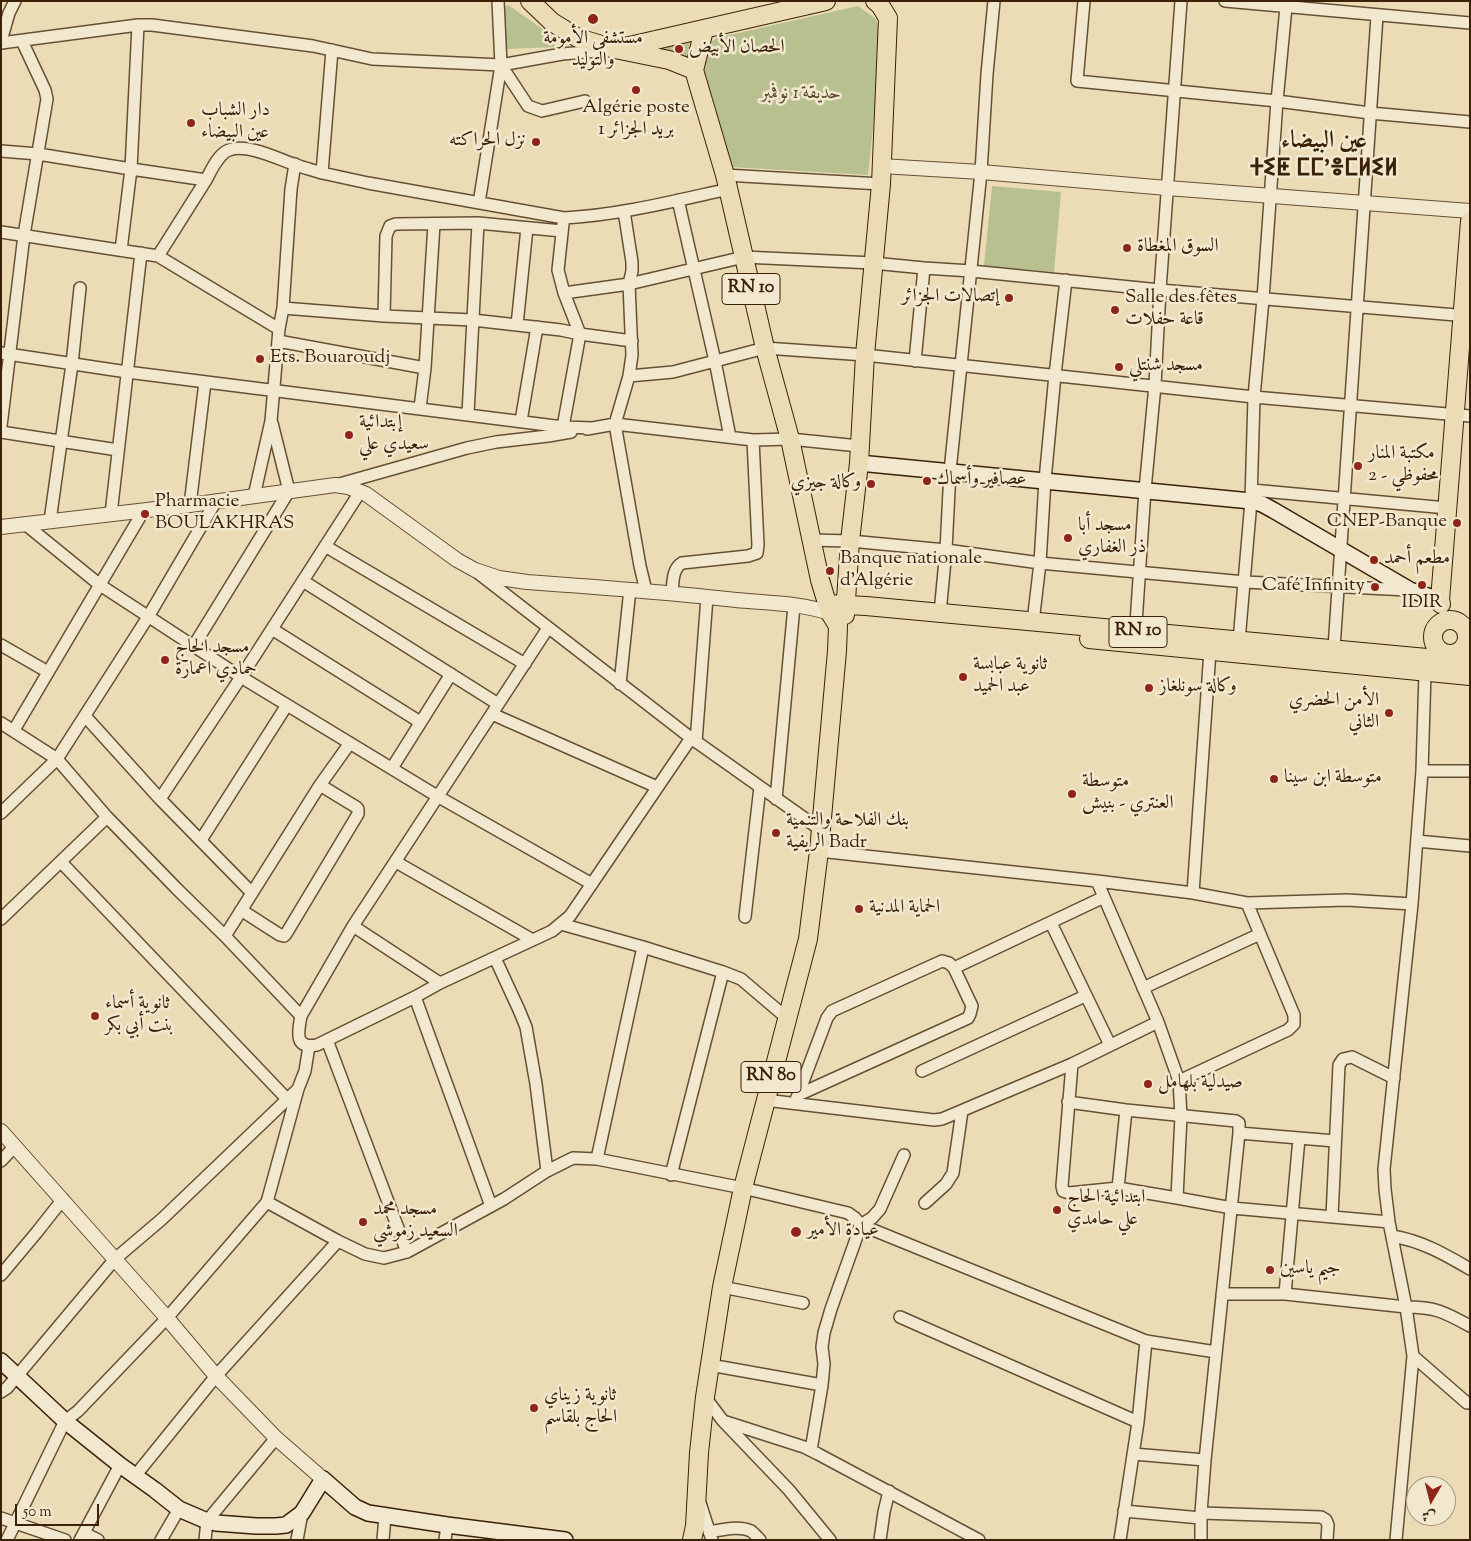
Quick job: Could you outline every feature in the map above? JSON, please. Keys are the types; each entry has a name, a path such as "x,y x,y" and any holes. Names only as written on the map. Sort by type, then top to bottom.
{"main road":[{"path":"615,50 826,1"},
{"path":"834,612 850,540 859,454 865,356 881,184 889,10 875,1"},
{"path":"537,4 552,22 578,38 615,50 669,60 694,70 704,30"},
{"name":"RN 10","path":"694,70 727,182 790,440 820,580 834,612"},
{"path":"1430,660 1441,602 1446,508 1462,416 1470,221"},
{"path":"859,454 950,471 1146,490 1251,496 1410,590 1441,602 1466,631 1466,642 1459,658"},
{"name":"RN 10","path":"834,612 940,613 1033,622 1210,651 1430,660"},
{"name":"RN 10","path":"834,612 1135,638 1238,641 1334,648 1430,660 1470,676"},
{"name":"RN 80","path":"701,1535 696,1494 705,1397 722,1287 743,1188 808,939 820,851 836,660 834,612"},
{"path":"1430,660 1438,626 1443,622 1462,626"},
{"path":"1430,660 1437,648 1459,658"},
{"path":"1430,660 1459,658"},
{"path":"1,1362 65,1421 120,1465 179,1509 207,1521 236,1525 286,1525 302,1513 323,1480 355,1507 368,1513 446,1532 565,1540"}],"street":[{"path":"15,1 9,13 1,42 22,41 138,25 313,46 372,59 501,65 562,54 615,50"},
{"path":"479,203 501,65 498,1"},
{"path":"940,613 946,550 950,471 971,270 994,1"},
{"path":"1084,1 1077,81 1470,122"},
{"path":"1135,638 1155,385 1181,1"},
{"path":"1224,1 1470,23"},
{"path":"1238,641 1245,582 1251,496 1254,397 1286,7"},
{"path":"1334,648 1377,16"},
{"path":"121,250 131,169 138,25"},
{"path":"1,426 6,354 47,99 45,90 22,41"},
{"path":"322,173 332,50"},
{"path":"501,65 528,106 542,112 585,101"},
{"path":"158,256 221,155 228,150 247,149 264,152 322,173 564,218 624,211 678,200 727,182 881,184"},
{"path":"1,151 38,154 206,180"},
{"path":"254,496 271,422 279,329 283,308 291,189 295,164"},
{"path":"881,166 980,172 1470,211"},
{"path":"678,200 730,437"},
{"path":"624,211 632,262 629,284 632,355 629,376 615,424 646,591"},
{"path":"563,427 580,334 564,293 558,270 564,218"},
{"path":"384,316 387,231 390,226 396,224 478,223 562,231"},
{"path":"468,414 478,223"},
{"path":"420,408 425,368 434,224"},
{"path":"517,325 527,228"},
{"path":"1,232 158,256 279,329"},
{"path":"111,514 141,253"},
{"path":"564,293 629,284 744,257 873,262 924,268 971,270 1160,290 1466,316"},
{"path":"915,361 924,268"},
{"path":"1033,622 1040,563 1045,480 1055,375 1066,280"},
{"path":"50,521 62,442 80,288"},
{"path":"283,308 384,316 473,320 561,330 632,341"},
{"path":"521,421 537,327"},
{"path":"278,342 425,368"},
{"path":"629,376 673,372 766,348 962,365 1254,397 1462,416"},
{"path":"6,354 205,382 563,427 593,428"},
{"path":"190,505 205,382"},
{"path":"193,647 289,491 271,422"},
{"path":"1,527 190,505 335,485 468,448 615,424 753,440 790,440 859,454"},
{"path":"1,432 118,450"},
{"path":"672,594 675,571 678,565 682,563 748,556 757,553 753,440"},
{"path":"335,485 348,487 366,494 457,560 475,570 694,740 821,830"},
{"path":"160,799 360,492"},
{"path":"1251,496 1344,498 1446,508"},
{"path":"1,813 57,759 148,617 216,501"},
{"path":"14,730 144,510"},
{"path":"25,524 100,585 193,647 438,796 592,884"},
{"path":"811,540 850,540 946,550 1040,563 1245,582 1410,590"},
{"path":"325,546 525,664"},
{"path":"475,570 499,578 527,582 630,589 834,612"},
{"path":"303,581 498,704"},
{"path":"620,684 630,589"},
{"path":"548,628 353,926 301,1016 298,1033 299,1038 304,1044 309,1046 317,1045 440,983 552,930 570,916 657,788 694,740 707,597"},
{"path":"776,799 794,606"},
{"path":"272,629 420,722"},
{"path":"1,644 48,672"},
{"path":"1193,893 1210,651"},
{"path":"1396,1540 1412,1356 1406,1306 1389,1222 1384,1168 1412,904 1430,660"},
{"path":"392,768 450,674"},
{"path":"201,840 287,705"},
{"path":"492,714 657,788"},
{"path":"85,716 160,799 252,892"},
{"path":"1,723 57,759 108,817 176,889 225,936 301,1016"},
{"path":"225,936 320,784 350,743"},
{"path":"1422,771 1470,771"},
{"path":"241,910 282,936 286,934 358,814 356,806 320,784"},
{"path":"745,917 760,787"},
{"path":"1,919 108,817"},
{"path":"1416,841 1470,846"},
{"path":"820,851 1097,881 1193,893 1247,903 1347,900 1412,904"},
{"path":"61,862 287,1099"},
{"path":"396,862 531,940"},
{"path":"1097,881 1158,1022 1179,1081 1181,1116 1178,1198"},
{"path":"954,968 1104,897"},
{"path":"1179,1081 1288,1030 1294,1024 1294,1014 1247,903"},
{"path":"1051,922 1110,1045"},
{"path":"561,924 643,947 741,979 788,1019"},
{"path":"353,926 440,983"},
{"path":"1143,988 1260,934"},
{"path":"597,1160 643,947"},
{"path":"495,958 526,1027 535,1076 547,1171"},
{"path":"942,961 949,963 954,968 972,1006 968,1018 796,1099 826,1018 832,1011 942,961"},
{"path":"671,1175 723,972"},
{"path":"922,1070 1086,996"},
{"path":"415,997 491,1206"},
{"path":"765,1100 796,1099 934,1120 942,1119 1072,1064 1158,1022"},
{"path":"327,1040 407,1252"},
{"path":"7,1540 65,1421 78,1411 167,1318 267,1202 298,1089 305,1071 309,1046"},
{"path":"1332,1217 1340,1065 1344,1059 1352,1057 1394,1078"},
{"path":"1072,1064 1062,1186 1063,1191 1069,1194 1118,1188 1232,1208 1389,1222"},
{"path":"3,1393 115,1259 169,1212 298,1089"},
{"path":"1068,1102 1236,1121 1239,1123 1232,1208 1205,1460 1201,1540"},
{"path":"1118,1188 1126,1110"},
{"path":"925,1203 950,1179 954,1166 962,1111"},
{"path":"1,1131 63,1199 216,1376 276,1438 323,1480"},
{"path":"1239,1133 1335,1141"},
{"path":"1286,1294 1299,1138"},
{"path":"1,1161 15,1146"},
{"path":"811,1450 822,1385 824,1364 822,1347 827,1321 861,1224 872,1218 880,1209 904,1155"},
{"path":"267,1202 338,1242 365,1254 384,1258 407,1252 504,1199 547,1171 573,1158 597,1160 743,1188 848,1213 861,1224 1146,1341 1216,1352"},
{"path":"1,1275 63,1199"},
{"path":"1392,1236 1425,1244 1470,1269"},
{"path":"135,1476 216,1376 338,1242"},
{"path":"722,1287 803,1303"},
{"path":"1222,1294 1286,1294 1424,1307 1440,1310 1470,1326"},
{"path":"900,1317 1138,1422"},
{"path":"1120,1540 1138,1422 1146,1341"},
{"path":"1412,1356 1469,1401"},
{"path":"710,1365 822,1385"},
{"path":"705,1397 723,1421 790,1490 830,1540"},
{"path":"723,1421 811,1450 888,1491 962,1536 979,1540"},
{"path":"205,1540 207,1521 276,1438"},
{"path":"1133,1454 1205,1460"},
{"path":"98,1540 82,1536 120,1465"},
{"path":"880,1540 888,1491"},
{"path":"161,1540 179,1509"},
{"path":"1124,1511 1201,1515 1321,1517 1326,1520 1328,1525 1327,1540"},
{"path":"297,1540 302,1513"},
{"path":"383,1540 385,1516"},
{"path":"1,1518 65,1540"},
{"path":"701,1535 734,1528 752,1531 760,1540"}],"green space":[{"path":"508,5 557,39 556,47 506,49 503,8"},
{"name":"حديقة 1 نوفمبر","path":"858,6 876,19 882,41 868,175 731,167 702,74 709,44 716,38"},
{"path":"690,42 687,57 656,48"},
{"path":"992,186 1061,192 1054,272 984,266"}],"place":[{"name":"مستشفى الأمومة والتوليد","path":"593,19"},
{"name":"الحصان الأبيض","path":"679,49"},
{"name":"Algérie poste 1 بريد الجزائر","path":"636,90"},
{"name":"دار الشباب عين البيضاء","path":"191,123"},
{"name":"نزل الحراكته","path":"536,142"},
{"name":"السوق المغطاة","path":"1127,248"},
{"name":"إتصالات الجزائر","path":"1009,298"},
{"name":"Salle des fêtes قاعة حفلات","path":"1115,310"},
{"name":"Ets. Bouaroudj","path":"260,359"},
{"name":"مسجد شنتلي","path":"1119,367"},
{"name":"إبتدائية سعيدي علي","path":"349,435"},
{"name":"مكتبة المنار 2 - محفوظي","path":"1358,466"},
{"name":"عصافير وأسماك","path":"927,481"},
{"name":"وكالة جيزي","path":"871,484"},
{"name":"Pharmacie BOULAKHRAS","path":"145,514"},
{"name":"CNEP-Banque","path":"1457,523"},
{"name":"مسجد أبا ذر الغفاري","path":"1068,538"},
{"name":"مطعم أحمد","path":"1374,560"},
{"name":"Banque nationale d'Algérie","path":"830,571"},
{"name":"IDIR","path":"1422,585"},
{"name":"Café Infinity","path":"1375,587"},
{"name":"مسجد الحاج حمادي اعمارة","path":"165,660"},
{"name":"ثانوية عبابسة عبد الحميد","path":"963,677"},
{"name":"وكالة سونلغاز","path":"1149,688"},
{"name":"الأمن الحضري الثاني","path":"1389,713"},
{"name":"متوسطة ابن سينا","path":"1274,779"},
{"name":"متوسطة العنتري - بنيش","path":"1072,794"},
{"name":"بنك الفلاحة والتنمية الريفية Badr","path":"776,833"},
{"name":"الحماية المدنية","path":"859,909"},
{"name":"ثانوية أسماء بنت أبي بكر","path":"95,1016"},
{"name":"صيدلية بلهامل","path":"1148,1084"},
{"name":"ابتدائية الحاج علي حامدي","path":"1057,1210"},
{"name":"مسجد محمد السعيد زموشي","path":"363,1222"},
{"name":"عيادة الأمير","path":"796,1232"},
{"name":"جيم ياسين","path":"1270,1270"},
{"name":"ثانوية زيناي الحاج بلقاسم","path":"534,1408"}],"district":[{"name":"عين البيضاء ⵜⵉⵟ ⵎⵎ'ⴻⵎⵍⵉⵍ","path":"1324,157"}]}
